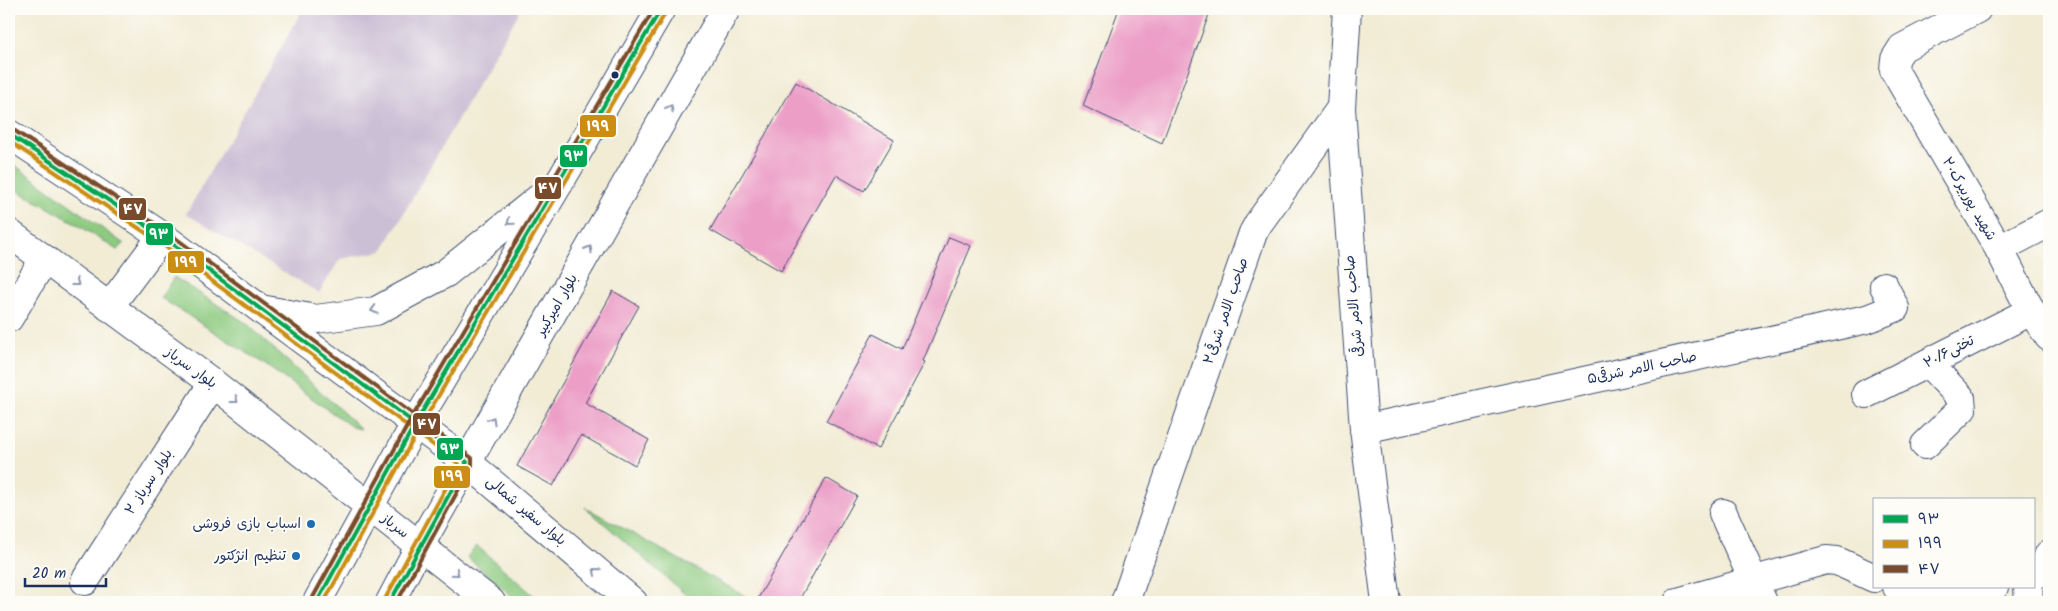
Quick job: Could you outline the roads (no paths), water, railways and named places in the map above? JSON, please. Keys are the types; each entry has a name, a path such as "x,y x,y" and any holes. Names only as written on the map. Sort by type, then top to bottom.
{"street":[{"path":"317,602 415,424 561,180 660,9"},
{"name":"بلوار امیرکبیر","path":"390,602 467,462 726,9"},
{"name":"صاحب الامر شرقی","path":"1348,9 1340,108 1364,429 1380,596"},
{"name":"شهید پوربیرک۲۰","path":"1977,9 1902,48 1895,59 1894,70 1999,248 2031,311 2049,337"},
{"name":"۲صاحب الامر شرقی","path":"1124,602 1253,234 1258,224 1340,108"},
{"path":"9,134 162,236 415,424"},
{"path":"261,309 316,319 376,310 446,273 561,180"},
{"path":"1999,248 2049,223"},
{"name":"بلوار سرباز","path":"9,233 213,383 370,506"},
{"path":"109,307 162,236"},
{"path":"9,318 44,259"},
{"name":"صاحب الامر شرقی۵","path":"1364,429 1867,319 1895,308 1884,286"},
{"name":"تختی۲۰/۶","path":"1866,394 2031,311"},
{"path":"1925,445 1962,409 1963,404 1961,398 1928,363"},
{"name":"۲ بلوار سرباز","path":"85,581 213,383"},
{"name":"بلوار سفیر شمالی","path":"415,424 467,462 633,602"},
{"name":"سرباز","path":"370,506 420,545"},
{"path":"1723,513 1759,592"},
{"path":"420,545 491,602"},
{"path":"2036,574 2044,566 2049,554"},
{"path":"1678,602 1759,592 1826,560 1837,561 1873,578"},
{"path":"1899,588 1917,596 1933,599 1947,594 1987,588"},
{"path":"2028,588 2029,602"}],"place":[{"name":"اسباب بازی فروشی","path":"311,524"},
{"name":"تنظیم انژکتور","path":"296,556"}]}
